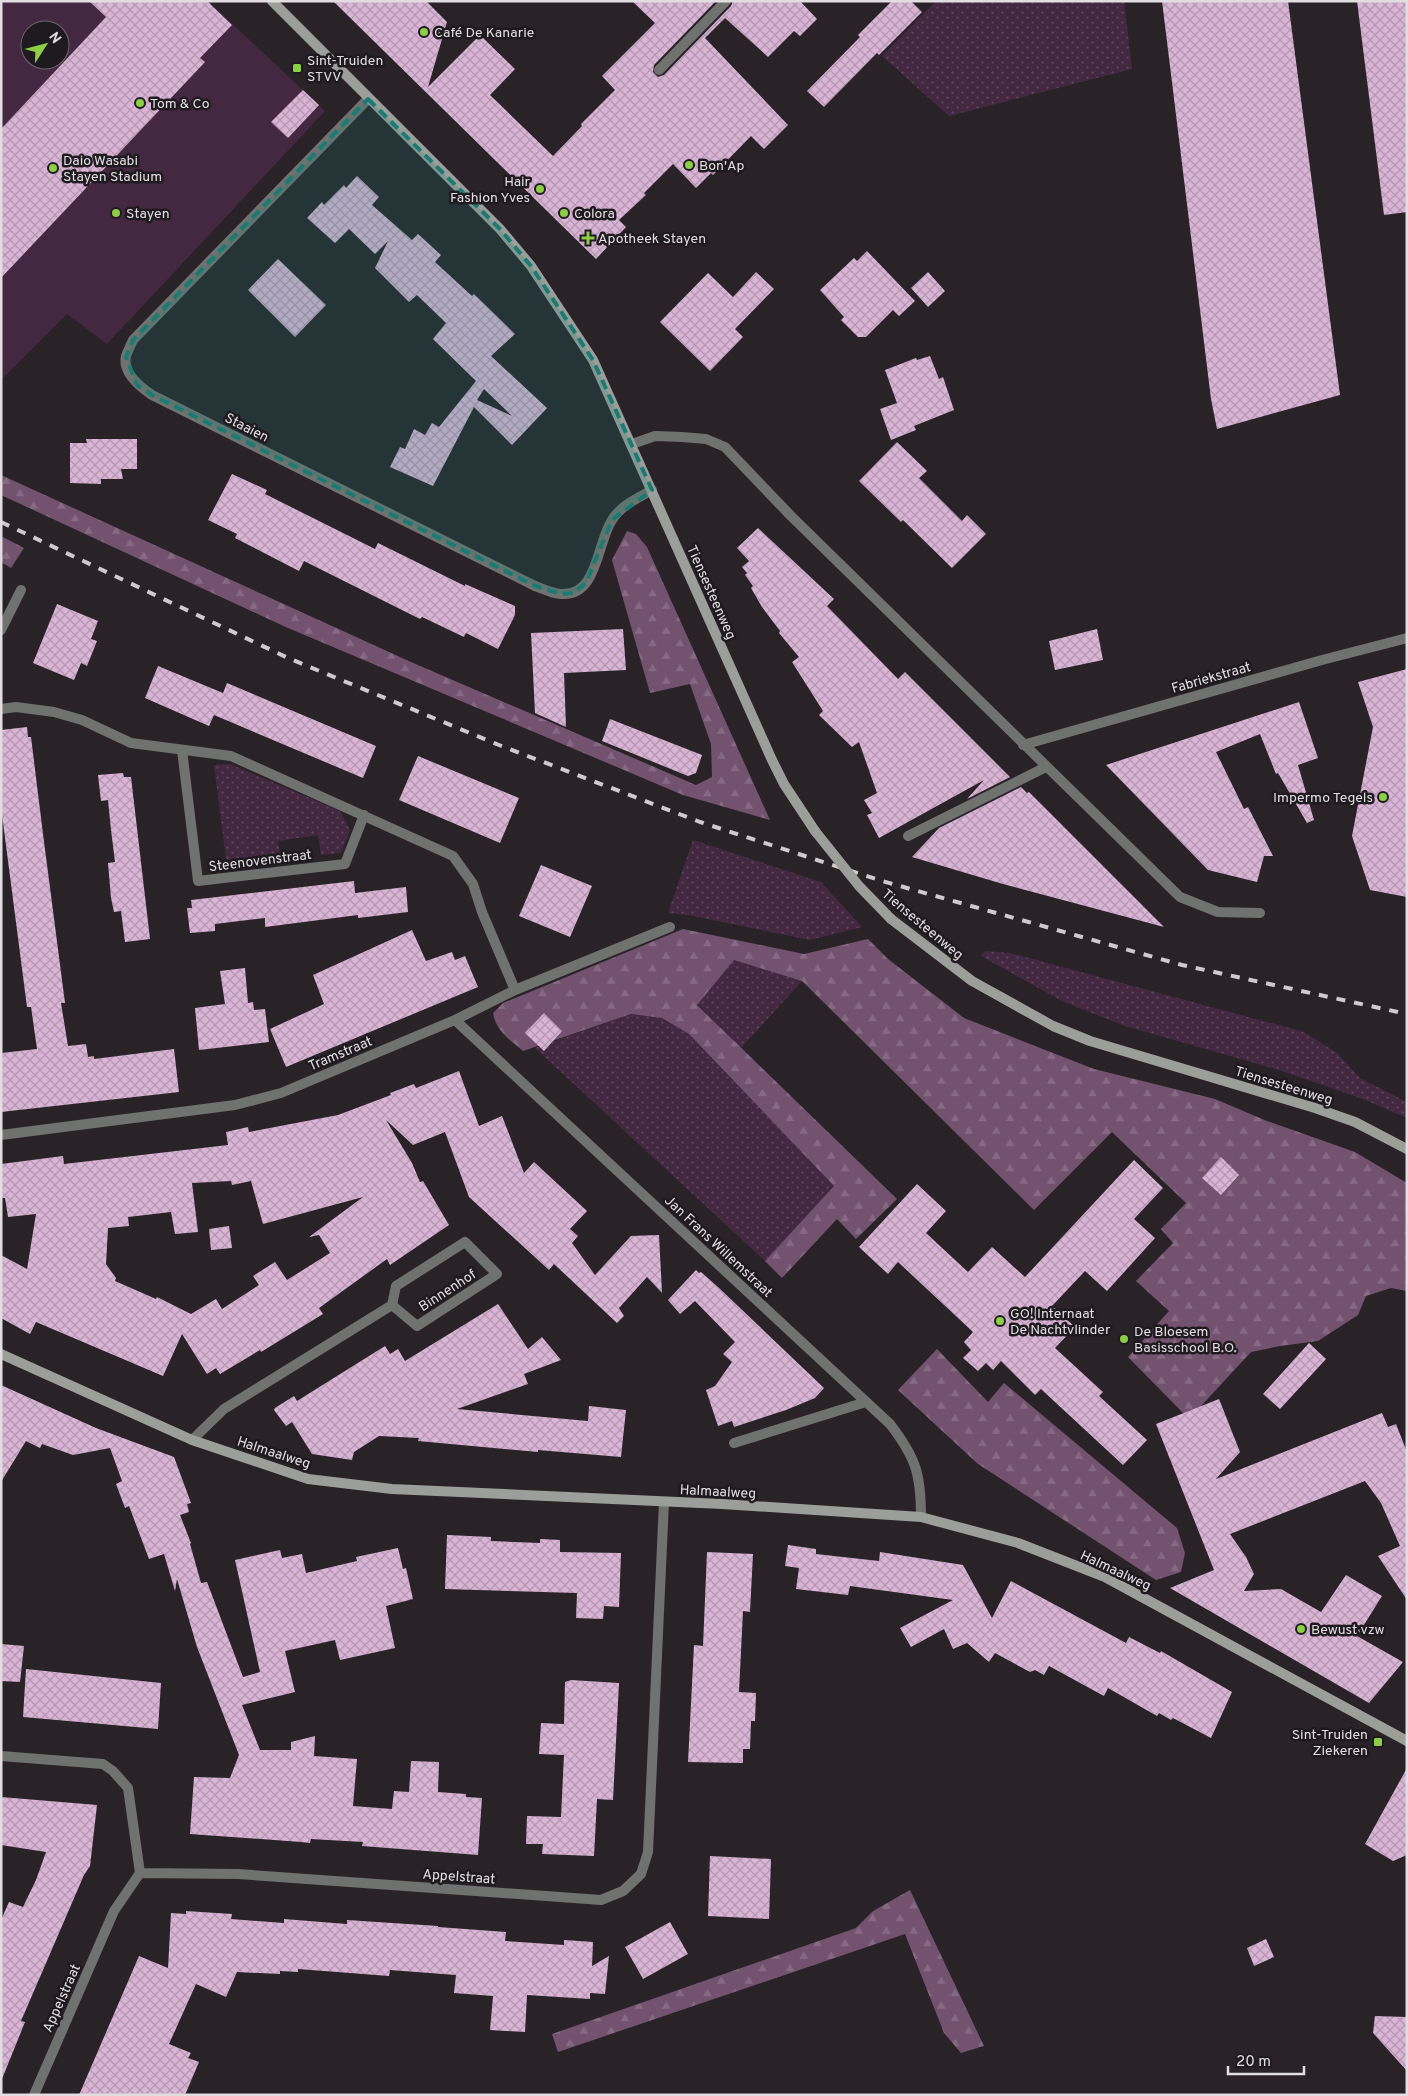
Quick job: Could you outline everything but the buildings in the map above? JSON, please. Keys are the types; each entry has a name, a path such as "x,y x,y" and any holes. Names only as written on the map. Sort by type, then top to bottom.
{"main road":[{"name":"Tiensesteenweg","path":"272,1 500,229 531,266 593,360 772,760 799,809 859,886 891,919 972,981 1010,1004 1053,1026 1090,1042 1315,1108 1355,1122 1407,1149"},
{"name":"Halmaalweg","path":"1,1354 192,1440 308,1478 392,1489 722,1504 921,1517 1018,1543 1105,1577 1407,1741"}],"street":[{"path":"659,70 726,1"},
{"name":"Staaien","path":"368,99 133,340 126,357 129,371 136,384 152,395 535,586 561,594 574,593 586,584 612,520 630,502 652,490"},
{"path":"632,444 655,436 682,437 706,439 725,448 1023,745 1180,897 1218,912 1260,913"},
{"path":"1,630 21,590"},
{"name":"Fabriekstraat","path":"1023,745 1322,660 1407,638"},
{"path":"1,709 16,708 54,712 82,720 131,743 231,756 453,856 473,884 482,912 515,990"},
{"name":"Steenovenstraat","path":"182,750 198,881 344,864 364,816"},
{"path":"908,836 1046,767"},
{"name":"Tramstraat","path":"1,1135 235,1105 281,1093 455,1020 515,990 670,927"},
{"name":"Jan Frans Willemstraat","path":"455,1020 890,1424 904,1442 912,1458 920,1482 921,1517"},
{"name":"Binnenhof","path":"465,1242 497,1274 416,1326 392,1305 396,1286 465,1242"},
{"path":"192,1440 224,1409 392,1305"},
{"path":"734,1443 866,1402"},
{"name":"Appelstraat","path":"34,2095 114,1910 140,1873 238,1874 601,1900 623,1891 641,1874 648,1852 664,1502"},
{"path":"1,1756 103,1764 113,1771 128,1788 140,1873"}],"highlighted area":[{"path":"368,99 500,229 531,266 593,360 652,490 612,520 586,583 574,593 561,594 535,586 152,395 137,385 126,357 133,340"}],"shaded area":[{"name":"Stayen","path":"1,1 208,1 325,111 107,344 67,314 1,380"},
{"path":"936,1 1124,1 1132,69 949,116 882,56"},
{"path":"230,764 340,811 350,830 341,853 321,855 318,835 278,841 281,860 227,867 214,765"},
{"path":"693,840 821,882 862,927 810,940 688,915 668,913"},
{"path":"986,951 1010,953 1304,1032 1337,1053 1360,1078 1407,1102 1407,1118 1363,1099 1279,1070 1125,1026 1064,1002 981,956"},
{"path":"734,960 802,981 741,1048 697,1004"},
{"path":"631,1014 662,1018 689,1034 834,1186 765,1261 535,1048"}],"green space":[{"path":"1,475 411,662 696,785 712,777 711,744 690,684 650,693 612,560 627,531 636,534 647,547 770,820 683,795 288,628 1,495"},
{"path":"1,536 24,548 11,568 1,562"},
{"path":"683,929 804,954 868,939 888,959 964,1018 1094,1069 1215,1099 1267,1121 1355,1152 1407,1183 1407,1291 1391,1288 1366,1296 1358,1315 1318,1341 1251,1352 1189,1419 1128,1357 1169,1311 1136,1281 1173,1243 1161,1229 1186,1203 1112,1132 1034,1210 802,981 734,960 697,1005 897,1199 856,1239 837,1219 782,1278 765,1261 834,1186 689,1034 662,1018 631,1014 523,1051 500,1030 493,1013 503,1003"},
{"path":"937,1349 988,1402 1004,1383 1177,1528 1185,1553 1181,1572 1156,1580 978,1464 898,1390"},
{"path":"910,1890 984,2046 961,2053 944,2033 905,1934 558,2052 552,2034 856,1928 873,1911"}],"railway":[{"path":"1,522 288,658 499,745 700,822 882,881 1182,965 1407,1014"}],"place":[{"name":"Café De Kanarie","path":"424,32"},
{"name":"Sint-Truiden STVV","path":"297,68"},
{"name":"Tom & Co","path":"140,103"},
{"name":"Bon'Ap","path":"689,165"},
{"name":"Daio Wasabi Stayen Stadium","path":"53,168"},
{"name":"Hair Fashion Yves","path":"540,189"},
{"name":"Stayen","path":"116,213"},
{"name":"Colora","path":"564,213"},
{"name":"Apotheek Stayen","path":"588,238"},
{"name":"Impermo Tegels","path":"1383,797"},
{"name":"GO! Internaat De Nachtvlinder","path":"1000,1321"},
{"name":"De Bloesem Basisschool B.O.","path":"1124,1339"},
{"name":"Bewust vzw","path":"1301,1629"},
{"name":"Sint-Truiden Ziekeren","path":"1378,1742"}]}
